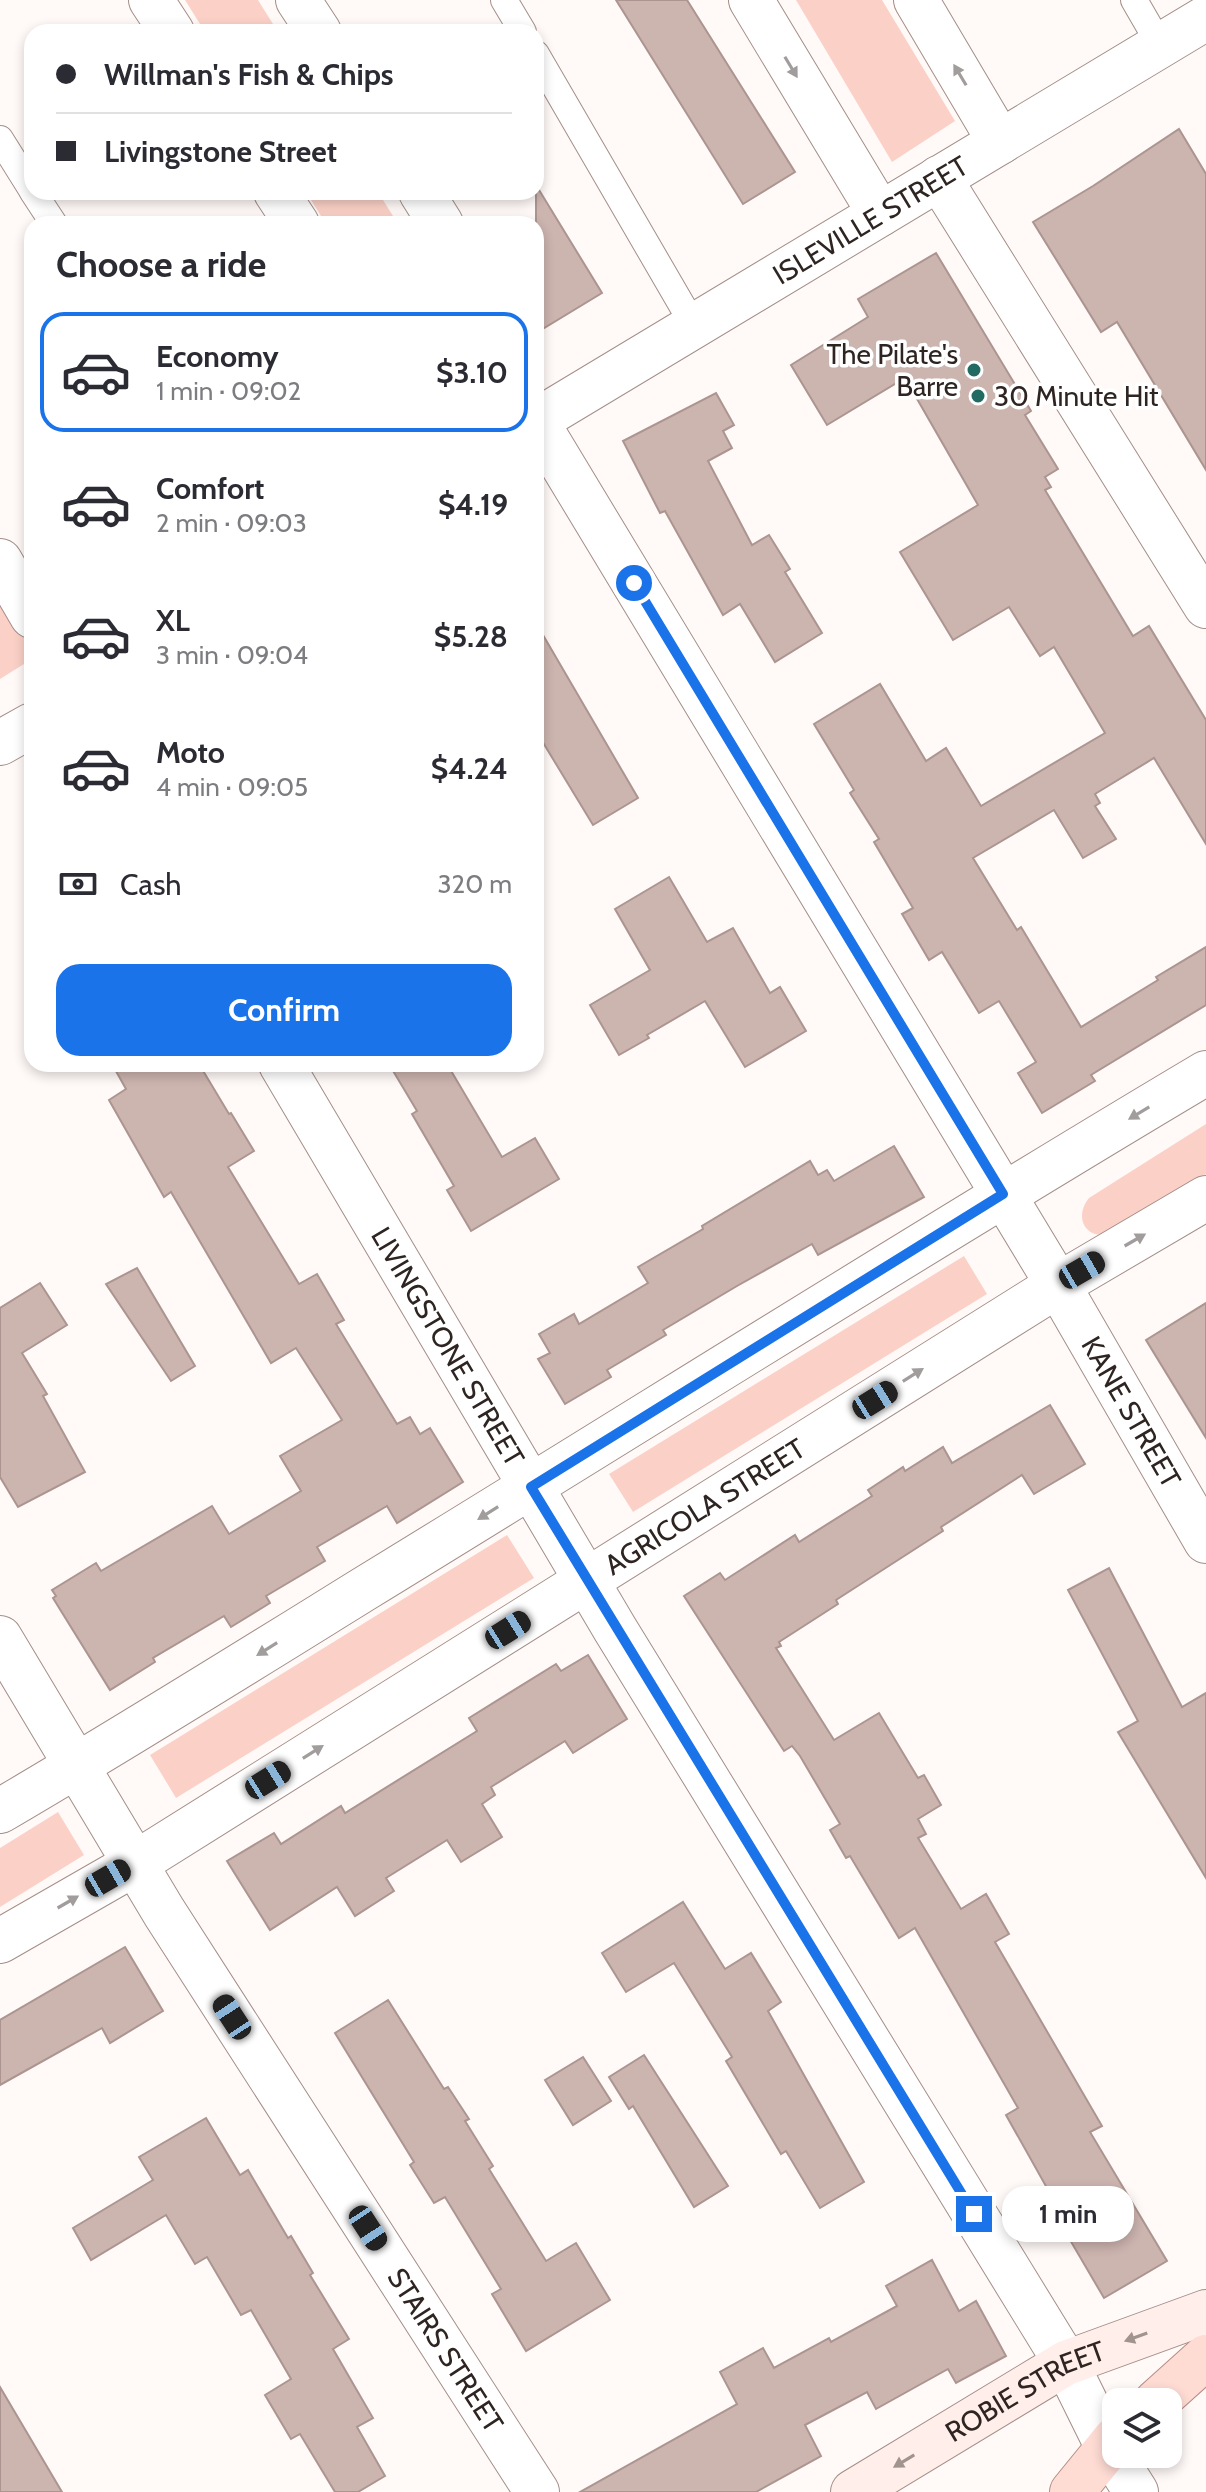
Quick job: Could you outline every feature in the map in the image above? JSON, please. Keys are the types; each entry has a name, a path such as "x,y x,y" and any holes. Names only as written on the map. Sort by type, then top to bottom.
{"main road":[{"path":"1172,2388 1206,2357"},
{"path":"1072,2492 1102,2454"}],"street":[{"path":"151,0 167,24"},
{"path":"298,0 314,24"},
{"path":"751,0 880,214"},
{"path":"916,0 1000,142"},
{"name":"ISLEVILLE STREET","path":"544,416 1206,18"},
{"path":"939,178 1206,606"},
{"name":"KANE STREET","path":"544,434 1058,1285 1206,1541"},
{"path":"0,561 24,602"},
{"name":"LIVINGSTONE STREET","path":"286,1072 587,1580 1102,2425"},
{"path":"0,1811 1003,1194 1206,1073"},
{"name":"AGRICOLA STREET","path":"0,1941 136,1863 1058,1285 1206,1198"},
{"name":"STAIRS STREET","path":"0,1638 181,1938 537,2492"},
{"name":"ROBIE STREET","path":"853,2492 1066,2363 1206,2312"},
{"name":"LIVINGSTONE STREET","path":"1124,2468 1136,2492"}],"lane":[{"path":"504,0 518,24"},
{"path":"1134,0 1160,45"},
{"path":"544,68 694,326"},
{"path":"0,139 24,177"}],"shaded area":[{"path":"185,0 258,0 273,24 200,24"},
{"path":"796,0 882,0 955,121 892,162"},
{"path":"311,200 383,200 393,216 321,216"},
{"path":"0,575 24,614 24,664 0,679"},
{"path":"1206,1124 1206,1174 1110,1234 1101,1235 1088,1230 1082,1212 1089,1198"},
{"path":"964,1256 987,1294 633,1512 609,1474"},
{"path":"507,1535 534,1578 176,1798 150,1755"},
{"path":"58,1812 84,1855 0,1907 0,1848"}],"building":[{"path":"616,0 687,0 795,172 743,204"},
{"path":"1179,129 1206,174 1206,470 1117,322 1101,332 1033,222"},
{"path":"544,198 602,293 544,328 544,216 536,216 536,200"},
{"path":"936,253 1031,411 1025,415 1058,469 1045,477 1051,487 1045,490 1133,636 1149,626 1206,720 1206,844 1154,758 1095,794 1100,803 1095,806 1116,839 1083,858 1054,810 973,858 1017,930 1021,927 1081,1027 1206,947 1206,1005 1091,1075 1095,1081 1042,1113 1018,1073 1036,1062 999,1001 979,1013 942,952 929,960 902,914 913,908 874,842 879,839 850,793 854,790 814,724 880,684 926,761 946,748 981,806 1105,733 1054,647 1040,656 1009,607 953,640 900,552 978,505 905,378 827,425 791,365 868,317 858,299"},
{"path":"716,393 734,425 723,431 732,448 708,461 752,545 769,535 790,569 785,572 822,633 775,662 740,604 723,615 665,511 660,513 623,441"},
{"path":"544,637 638,798 593,825 544,744"},
{"path":"669,877 707,942 733,928 770,993 780,987 806,1031 745,1067 705,1001 619,1055 590,1005 650,970 615,909"},
{"path":"116,1072 204,1072 254,1151 228,1167 299,1284 317,1274 344,1320 336,1324 397,1424 410,1417 420,1434 430,1428 463,1482 397,1523 387,1506 317,1547 325,1561 266,1596 270,1603 231,1627 224,1616 153,1658 155,1662 110,1690 53,1598 56,1596 52,1590 96,1563 101,1571 212,1506 229,1534 301,1491 280,1456 342,1420 296,1348 271,1363 171,1192 164,1197 109,1100 126,1089"},
{"path":"394,1072 452,1072 502,1157 535,1138 559,1179 471,1231 447,1190 454,1186 412,1114 417,1111"},
{"path":"894,1146 924,1197 818,1255 812,1244 737,1286 663,1330 666,1335 607,1370 611,1377 565,1404 538,1359 550,1353 539,1334 574,1314 579,1324 648,1283 638,1267 810,1161 818,1175 827,1170 834,1181"},
{"path":"137,1268 195,1366 171,1381 106,1284"},
{"path":"40,1283 67,1325 22,1353 47,1394 43,1396 85,1472 18,1507 0,1477 0,1308"},
{"path":"1206,1303 1206,1438 1146,1340"},
{"path":"1050,1405 1085,1464 1034,1494 1022,1475 941,1527 943,1531 836,1600 838,1604 779,1642 781,1646 776,1648 834,1740 879,1713 918,1778 924,1775 941,1805 918,1819 926,1834 918,1838 961,1909 986,1894 1009,1934 995,1942 1102,2126 1090,2132 1167,2261 1104,2298 1042,2192 1047,2188 1006,2115 1018,2108 915,1928 899,1938 850,1856 846,1858 830,1830 840,1824 800,1756 792,1746 784,1751 684,1596 720,1573 725,1580 795,1535 799,1542 872,1496 868,1490 903,1467 905,1471 943,1447 952,1463"},
{"path":"1109,1568 1182,1707 1206,1693 1206,1878 1118,1732 1138,1721 1068,1590"},
{"path":"588,1655 627,1719 573,1753 565,1741 491,1787 495,1795 482,1804 502,1837 461,1862 447,1840 386,1878 394,1891 355,1916 337,1887 270,1930 227,1861 274,1833 281,1844 341,1806 345,1813 477,1731 469,1718 556,1664 561,1671"},
{"path":"683,1902 725,1969 751,1953 781,2002 768,2011 864,2182 820,2208 786,2151 781,2154 726,2061 732,2057 674,1963 626,1992 602,1953"},
{"path":"125,1947 163,2011 110,2043 102,2028 0,2085 0,2020"},
{"path":"388,2000 444,2089 448,2087 469,2119 465,2121 493,2166 489,2169 546,2261 576,2243 610,2300 526,2351 492,2294 501,2289 445,2197 434,2203 410,2165 414,2162 335,2033"},
{"path":"644,2055 728,2186 694,2207 633,2106 629,2109 609,2077"},
{"path":"583,2057 611,2101 573,2125 545,2080"},
{"path":"206,2118 240,2175 248,2170 288,2238 291,2236 313,2273 310,2275 349,2339 333,2349 373,2418 357,2427 385,2476 358,2492 335,2492 300,2434 291,2439 265,2395 291,2379 251,2310 241,2315 207,2257 195,2264 166,2215 91,2260 73,2228 153,2180 139,2157"},
{"path":"932,2260 959,2311 976,2301 1006,2356 956,2383 948,2369 876,2409 867,2392 805,2425 821,2456 756,2492 580,2492 737,2404 720,2372 763,2348 774,2368 829,2338 831,2342 897,2306 886,2286"},
{"path":"0,2387 62,2492 0,2492"}],"place":[{"name":"The Pilate's Barre","path":"974,370"},
{"name":"30 Minute Hit","path":"978,396"}],"route":[{"path":"634,583 1003,1194 531,1487 974,2214"}]}
